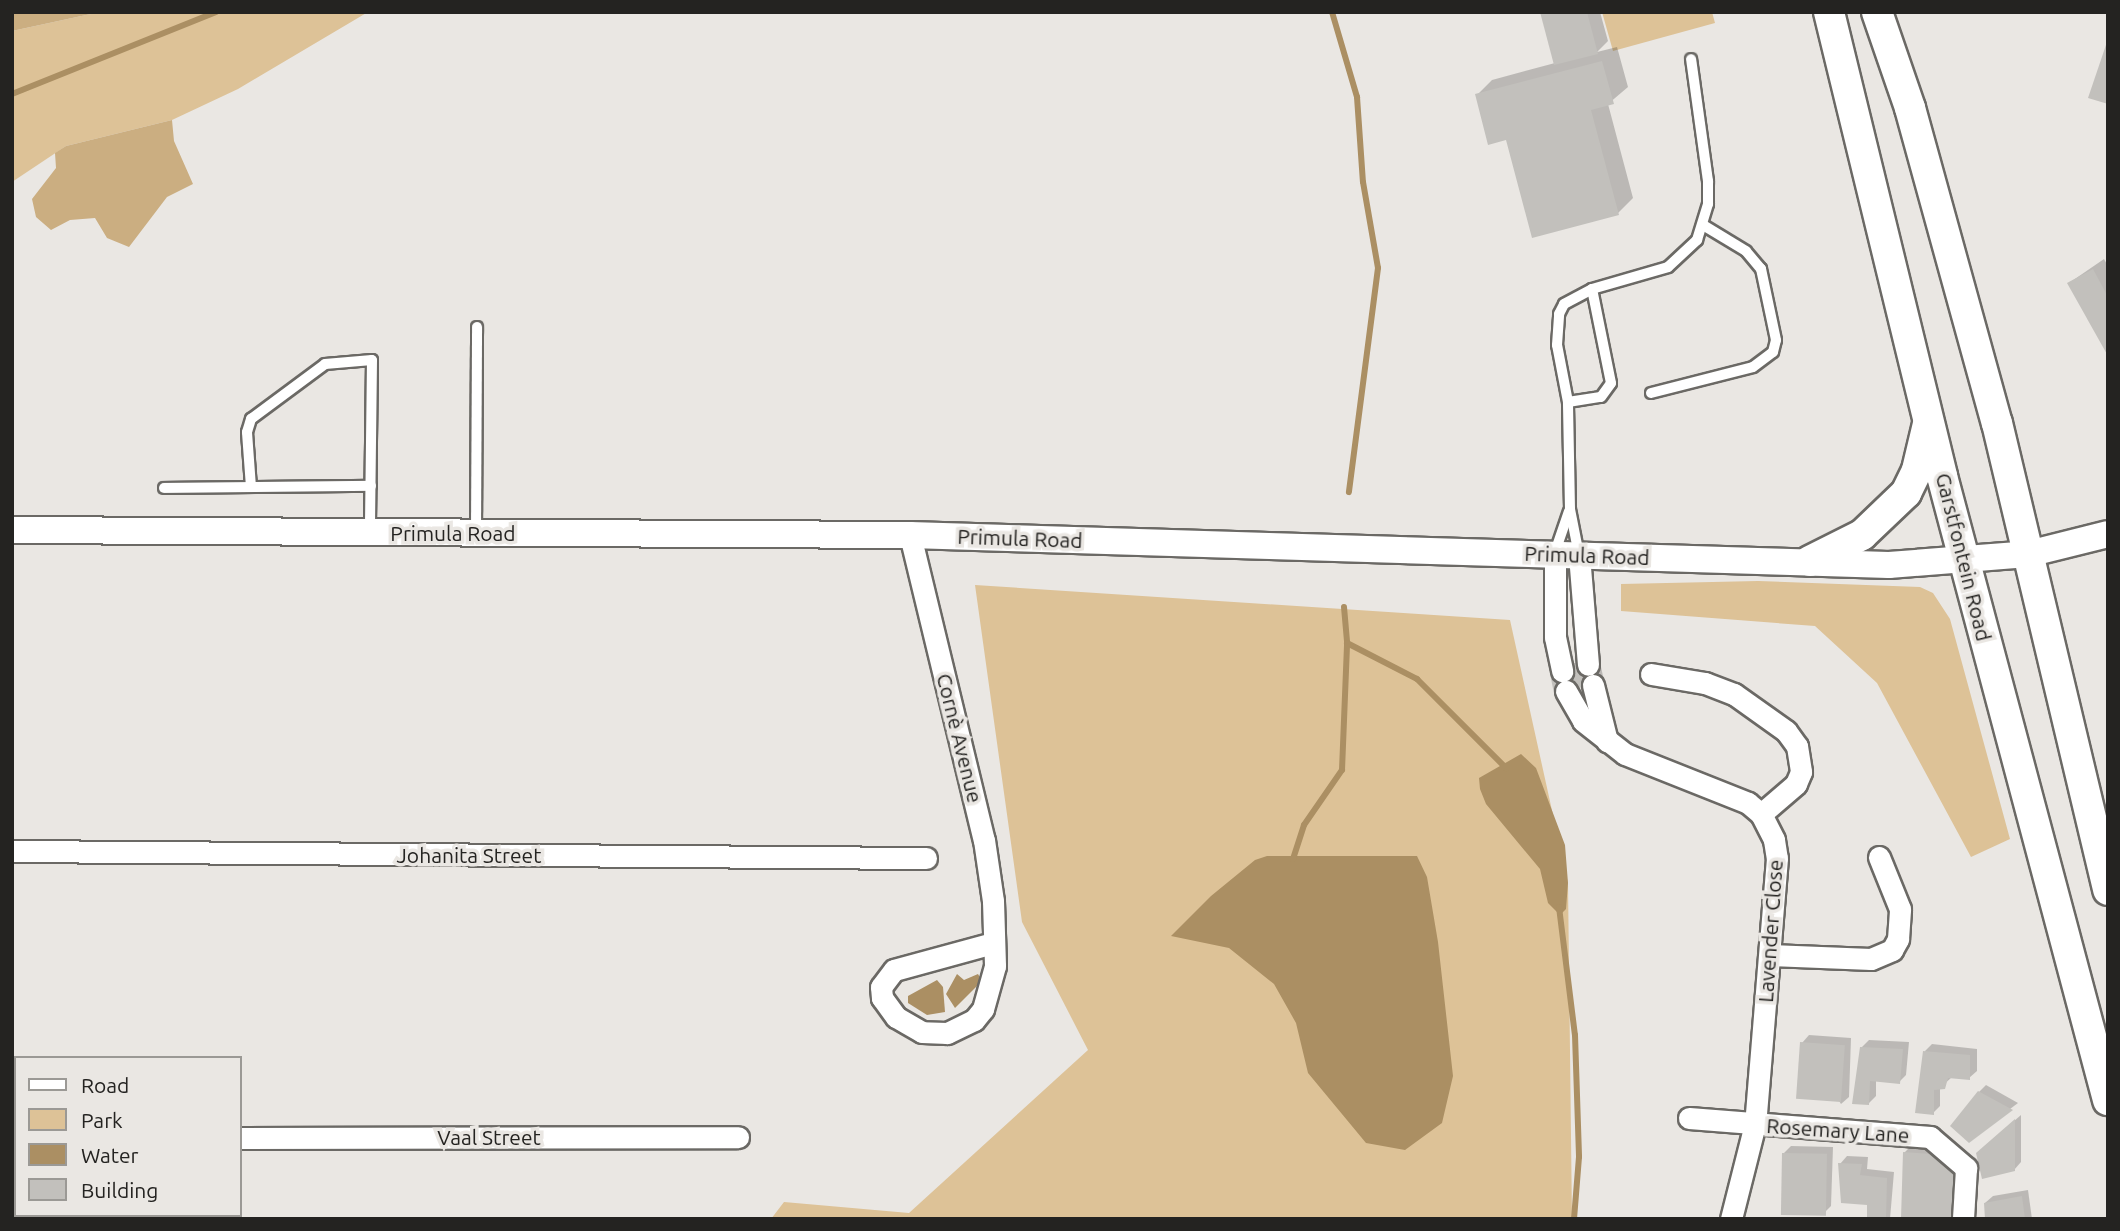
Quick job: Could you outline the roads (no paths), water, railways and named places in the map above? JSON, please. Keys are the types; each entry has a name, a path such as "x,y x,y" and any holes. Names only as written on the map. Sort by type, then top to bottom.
{"main road":[{"name":"Garstfontein Road","path":"1829,12 1965,562 2108,1100"},
{"path":"1877,12 1910,108 1997,423 2108,890"},
{"path":"1810,561 1862,535 1906,493 1917,470 1929,418"}],"street":[{"name":"Primula Road","path":"12,530 911,535 1567,555 1965,562 2028,554 2108,534"},
{"name":"Cornè Avenue","path":"911,535 984,840 993,943 989,996 974,1020 961,1028 932,1035 922,1032 896,1017 882,998 881,987 894,970 993,943"},
{"path":"1567,555 1554,617 1564,681 1583,721 1607,741 1641,763 1734,795 1761,814 1796,784 1801,772 1797,746 1786,731 1734,694 1705,683 1651,674"},
{"path":"1567,555 1607,741"},
{"name":"Lavender Close","path":"1731,1219 1755,1124 1770,956 1777,858 1761,814"},
{"name":"Johanita Street","path":"12,851 926,858"},
{"path":"1770,956 1871,959 1892,950 1898,939 1900,909 1879,857"},
{"name":"Rosemary Lane","path":"1689,1118 1930,1137 1966,1168 1963,1219"},
{"name":"Vaal Street","path":"242,1138 738,1137"}],"lane":[{"path":"1567,555 1570,509 1568,402 1556,328 1564,304 1592,289 1668,267 1683,257 1703,225 1707,181 1691,60"},
{"path":"1651,393 1753,367 1773,352 1776,340 1761,269 1746,250 1703,225"},
{"path":"1568,402 1601,397 1611,383 1592,289"},
{"path":"476,533 477,327"},
{"path":"251,487 247,432 251,419 325,363 370,360 374,365 370,533"},
{"path":"164,488 371,486"},
{"path":"1567,555 1570,509"},
{"path":"1554,617 1582,617"}],"water":[{"path":"1521,754 1536,768 1565,845 1568,883 1566,909 1560,915 1548,903 1540,869 1486,804 1480,789 1479,778"},
{"path":"1267,856 1417,856 1427,877 1438,942 1453,1076 1442,1123 1405,1150 1366,1143 1308,1073 1296,1023 1274,984 1229,948 1171,936 1211,896 1255,860"},
{"path":"957,974 964,980 978,974 982,981 955,1008 946,994"},
{"path":"937,980 943,987 945,1012 927,1015 908,1003 908,996"}],"waterway":[{"path":"12,94 216,12"},
{"path":"1332,12 1357,97 1363,182 1378,268 1349,492"},
{"path":"1344,607 1347,643 1417,679 1506,768"},
{"path":"1293,859 1304,825 1342,770 1347,643"},
{"path":"1559,907 1575,1035 1579,1157 1574,1219"}]}
